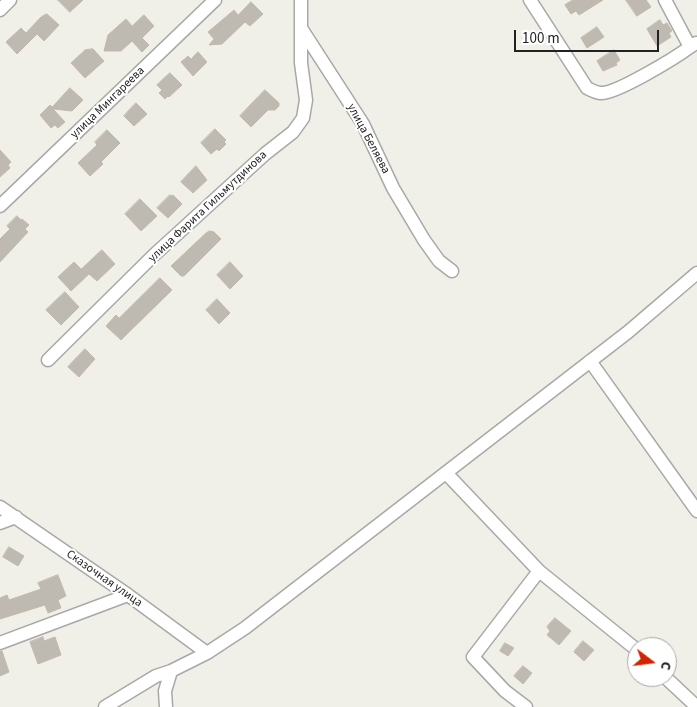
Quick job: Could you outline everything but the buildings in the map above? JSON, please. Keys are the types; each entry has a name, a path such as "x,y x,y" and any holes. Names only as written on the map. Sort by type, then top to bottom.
{"street":[{"path":"0,10 10,0"},
{"name":"улица Мингареева","path":"0,206 215,0"},
{"path":"300,0 301,28"},
{"path":"530,0 587,88 599,94 613,91 694,45 665,0"},
{"name":"улица Беляева","path":"301,28 363,124 394,188 424,240 439,261 452,271"},
{"name":"улица Фарита Гильмутдинова","path":"48,360 175,236 264,154 293,132 303,118 306,100 301,63 301,28"},
{"path":"105,707 156,676 171,671 207,653 245,628 590,361 697,273"},
{"path":"590,361 697,511"},
{"path":"446,473 539,571 627,642"},
{"name":"Сказочная улица","path":"0,507 128,595 207,653"},
{"path":"0,523 16,517"},
{"path":"526,707 505,691 473,657 539,571"},
{"path":"0,643 128,595"},
{"path":"166,707 165,691 171,671"},
{"path":"676,687 697,707"}]}
